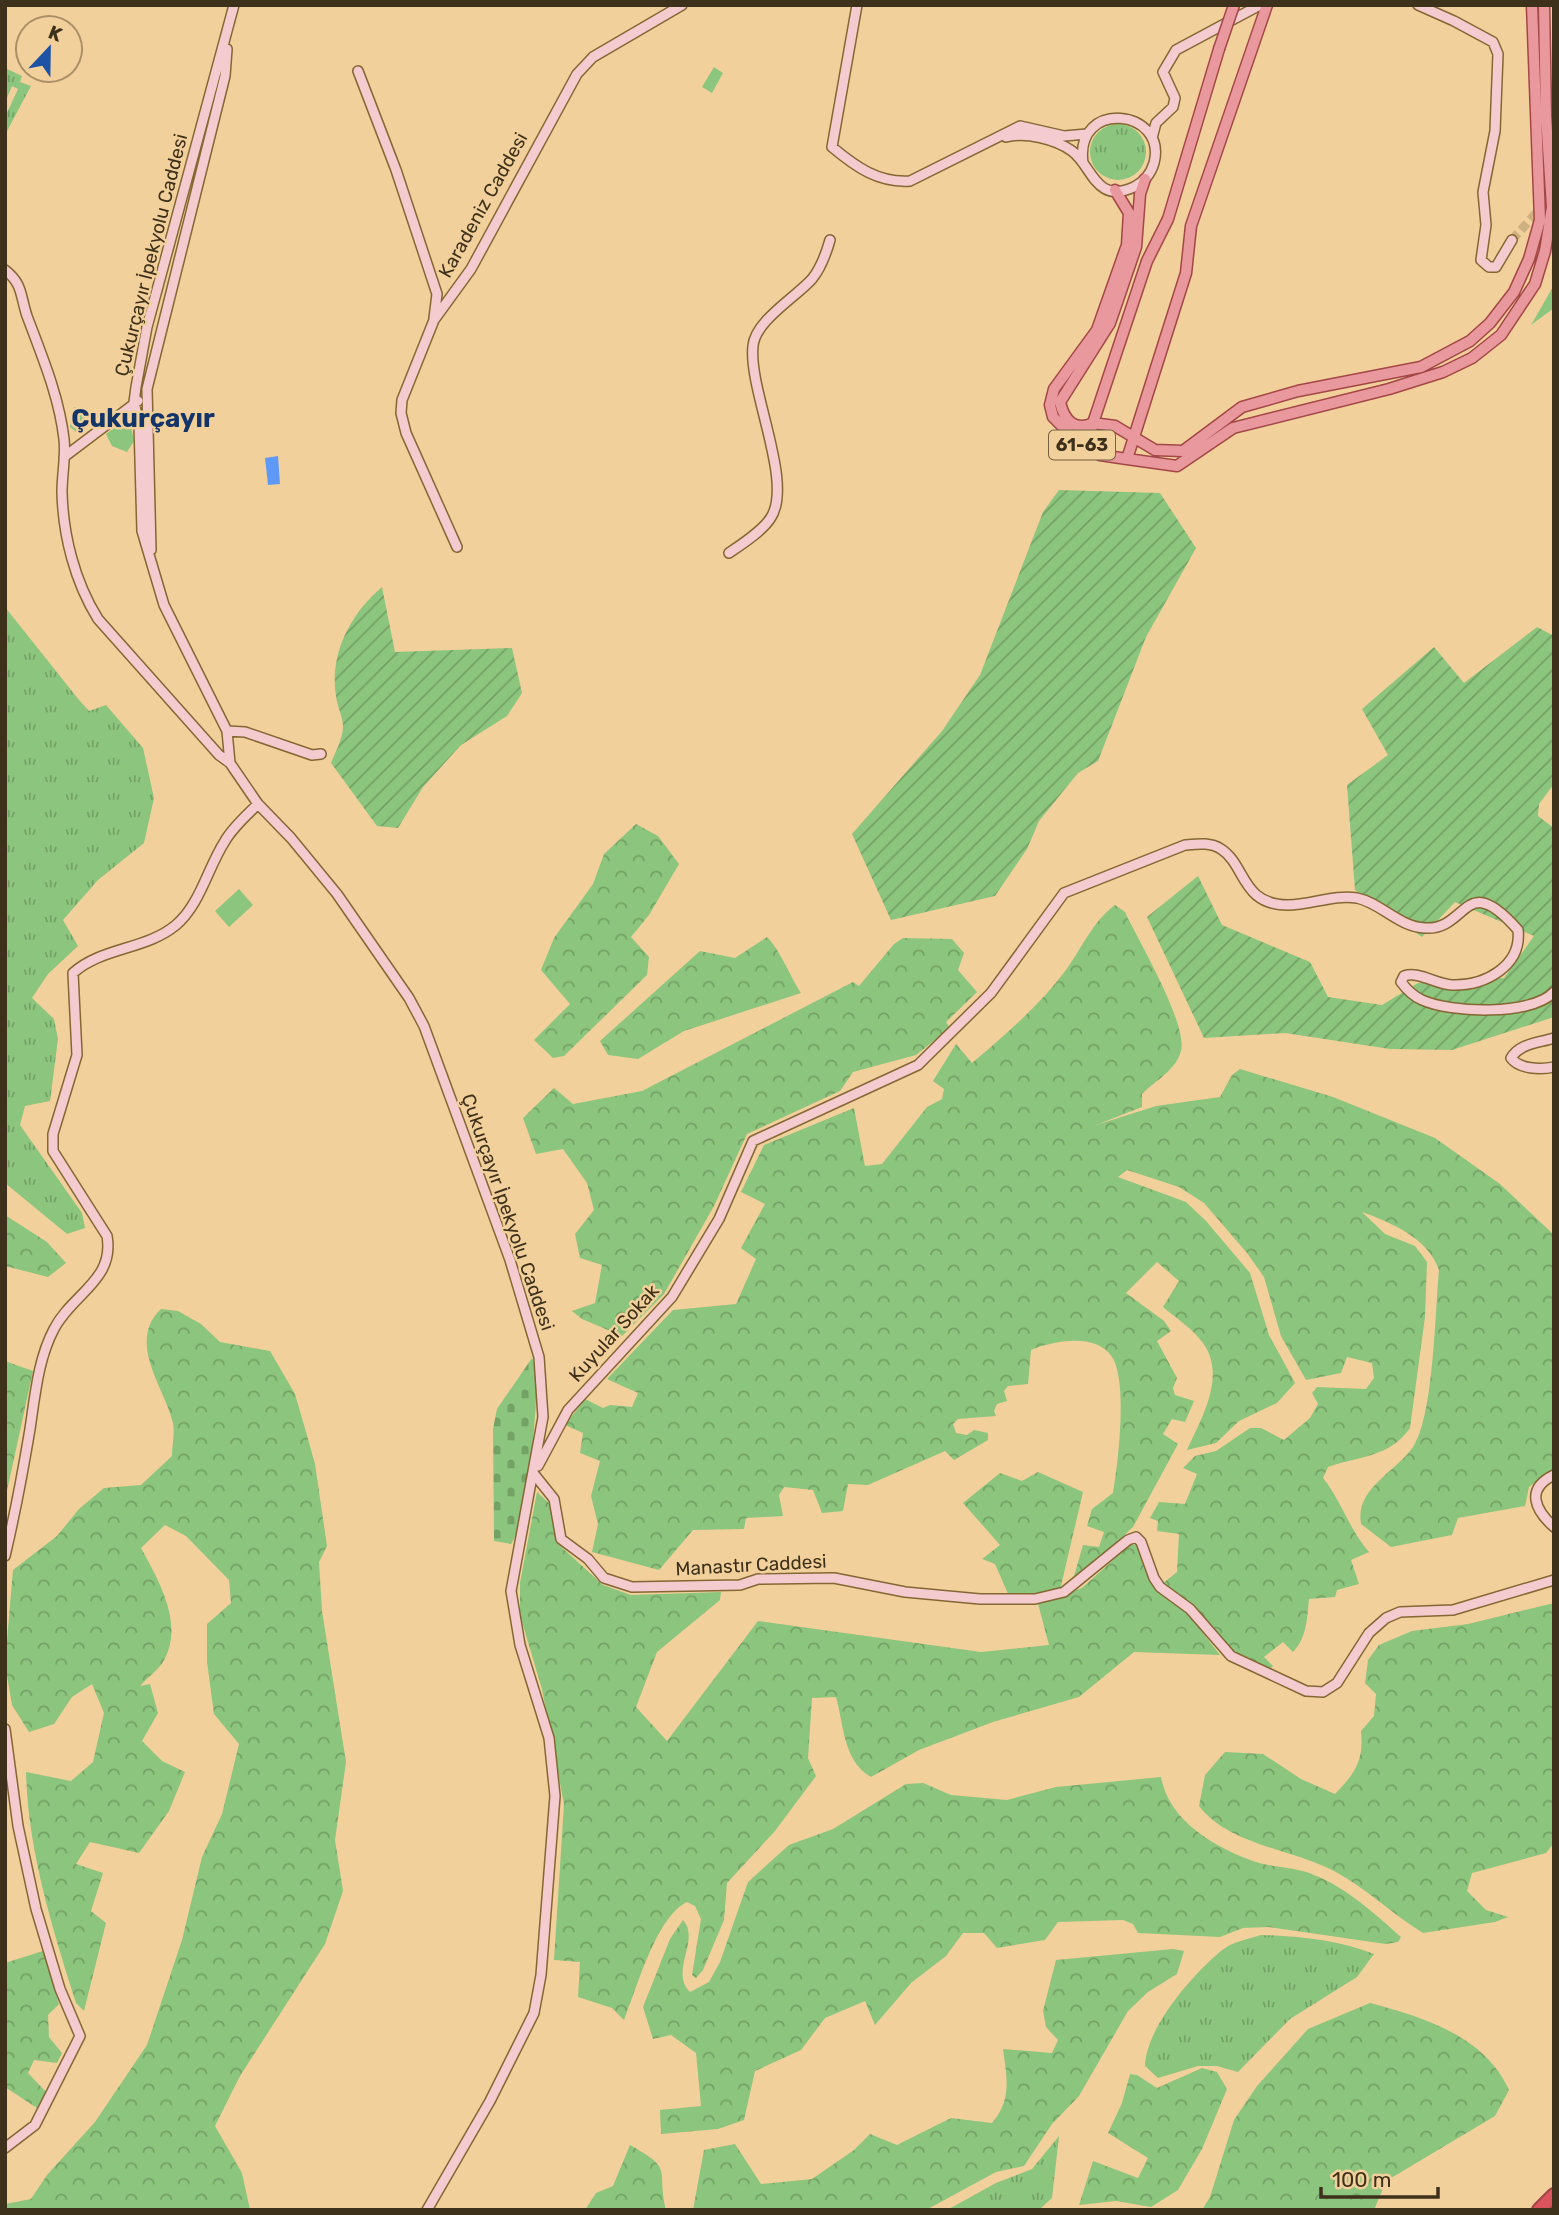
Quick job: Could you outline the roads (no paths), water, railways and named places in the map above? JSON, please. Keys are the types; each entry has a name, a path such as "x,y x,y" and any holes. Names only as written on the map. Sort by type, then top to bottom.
{"highway":[{"path":"1539,2210 1554,2195"}],"main road":[{"name":"61-63","path":"1086,448 1147,261 1168,219 1234,5"},
{"name":"61-63","path":"1115,190 1129,213 1127,245 1097,330 1054,390 1051,405 1053,417 1086,448 1100,455 1127,459 1186,272 1191,226 1267,5"},
{"path":"1135,436 1155,450 1183,451 1242,407 1298,391 1421,367 1471,341 1490,323 1514,292 1529,258 1540,220 1531,5"},
{"path":"1127,459 1177,466 1233,428 1390,389 1440,373 1472,358 1502,335 1535,284 1545,251 1552,207 1546,116 1544,5"},
{"name":"61-63","path":"1135,436 1115,426 1093,423 1085,427 1074,426 1063,415 1060,402 1110,323 1136,247 1140,194 1145,179"}],"street":[{"name":"Çukurçayır İpekyolu Caddesi","path":"234,5 147,327 134,402 139,424 142,531 151,569 164,605 227,731 230,763 258,804 291,838 337,894 409,998 424,1026 510,1260 539,1357 543,1417 511,1591 520,1645 549,1738 555,1796 541,1975 534,2013 490,2101 427,2210"},
{"name":"Karadeniz Caddesi","path":"457,547 406,433 401,413 402,400 434,320 471,269 577,74 593,57 682,5"},
{"path":"857,5 832,147 858,167 890,182 910,181 1020,126 1064,136 1087,134 1104,120 1116,117 1141,125 1156,123"},
{"path":"991,141 1029,135 1073,151 1095,181 1115,190 1126,190 1145,179 1155,160 1152,138 1156,123 1173,107 1175,98 1163,72 1175,50 1260,5"},
{"path":"1418,5 1493,42 1498,54 1495,131 1483,192 1486,225 1481,260 1489,267 1496,267 1512,240"},
{"name":"Çukurçayır İpekyolu Caddesi","path":"151,569 149,424 146,400 162,318 225,76 228,35"},
{"path":"358,71 396,170 437,294 434,320"},
{"path":"1141,125 1152,138"},
{"path":"1083,163 1082,153 1087,134"},
{"path":"729,553 771,518 774,506 776,465 753,365 755,336 791,296 812,279 825,258 830,240"},
{"path":"5,270 19,281 27,317 44,354 64,438 62,496 75,573 84,597 98,619 219,755 230,763"},
{"path":"64,457 134,402 146,400"},
{"path":"227,731 245,732 312,755 321,754"},
{"path":"5,1556 39,1374 54,1329 77,1298 97,1281 108,1261 110,1250 107,1236 53,1151 53,1134 77,1055 73,973 87,960 153,938 174,927 186,915 226,839 258,804"},
{"name":"Kuyular Sokak","path":"534,1474 568,1410 672,1297 719,1220 753,1141 918,1065 991,993 1064,893 1185,845 1204,843 1223,850 1247,885 1275,905 1303,905 1356,898 1412,927 1427,929 1444,926 1467,904 1477,902 1490,906 1518,930 1520,944 1514,957 1488,978 1452,985 1412,974 1404,976 1401,982 1409,992 1423,1000 1455,1008 1507,1008 1532,1006 1554,992"},
{"path":"1554,1038 1527,1045 1515,1051 1511,1058 1515,1064 1526,1067 1554,1067"},
{"name":"Manastır Caddesi","path":"534,1474 554,1499 561,1539 588,1559 604,1578 632,1587 740,1585 758,1579 834,1578 905,1592 980,1599 1035,1599 1064,1592 1128,1540 1136,1537 1142,1542 1154,1578 1160,1587 1190,1609 1201,1625 1231,1656 1306,1691 1323,1692 1337,1683 1368,1633 1386,1618 1400,1612 1453,1610 1554,1580"},
{"path":"1554,1475 1536,1491 1534,1502 1539,1514 1554,1527"},
{"path":"5,1729 18,1826 36,1909 60,1989 80,2036 35,2125 5,2148"}],"water":[{"path":"278,456 280,484 268,485 265,458"}],"tunnel":[{"path":"1512,240 1554,193"}],"district":[{"name":"Çukurçayır","path":"143,418"}]}
